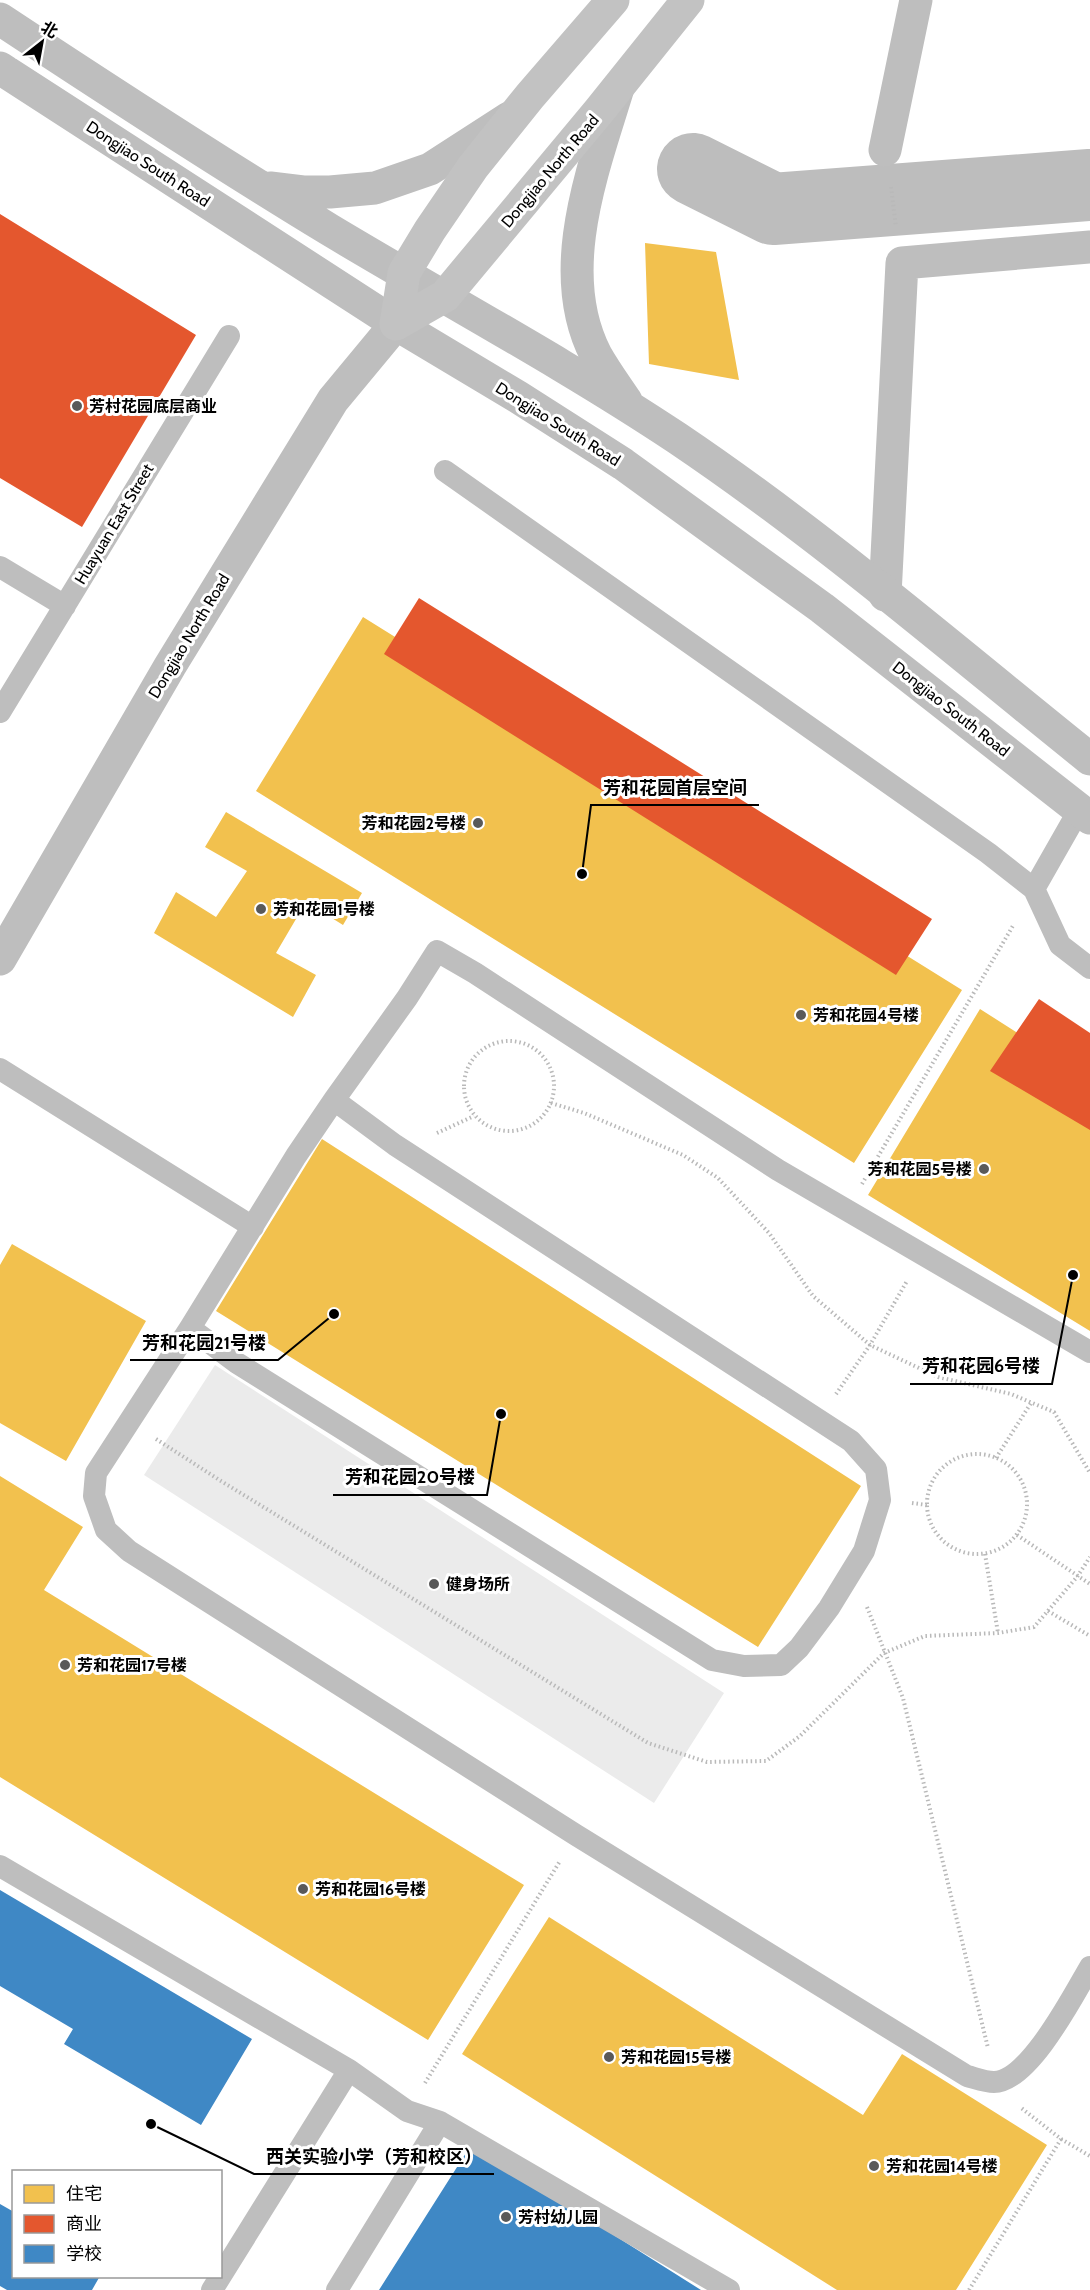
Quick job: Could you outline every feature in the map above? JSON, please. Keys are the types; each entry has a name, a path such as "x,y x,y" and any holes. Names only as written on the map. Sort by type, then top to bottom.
{"main road":[{"path":"396,324 404,273 430,230 473,166 515,113 613,0"},
{"name":"Dongjiao North Road","path":"396,324 445,296 688,0"}],"street":[{"path":"885,150 916,0"},
{"path":"0,19 328,229 445,296 677,438 766,501 1090,759"},
{"name":"Dongjiao South Road","path":"0,68 396,324 604,452 822,608 1085,814"},
{"path":"618,88 595,162 580,231 577,273 582,315 596,354 632,410"},
{"path":"262,187 303,192 375,188 430,169 515,113"},
{"path":"885,595 902,263 1090,247"},
{"name":"Dongjiao North Road","path":"0,959 170,666 333,400 396,324"}],"lane":[{"name":"Huayuan East Street","path":"0,712 229,336"},
{"path":"446,471 988,853 1034,889 1060,945 1090,968"},
{"path":"0,567 65,606"},
{"path":"1034,889 1085,814"},
{"path":"1090,1352 778,1170 475,972 437,951 408,998 296,1156 190,1328 96,1473 94,1496 105,1530 129,1551 576,1835 967,2076 996,2082 1017,2072 1049,2038 1090,1966"},
{"path":"0,1069 253,1227"},
{"path":"190,1328 247,1369 712,1660 744,1666 781,1665 800,1648 853,1570 864,1551 880,1500 876,1469 851,1441 423,1162 334,1100"},
{"path":"0,1866 349,2070 407,2111 440,2122 729,2290"},
{"path":"222,2274 349,2070"},
{"path":"337,2290 440,2122"}],"path":[{"path":"885,150 902,263"},
{"path":"846,1210 1034,889"},
{"path":"517,1041 532,1047 548,1062 554,1076 555,1088 551,1103 540,1120 526,1128 509,1131 493,1129 474,1116 465,1098 463,1082 471,1060 480,1050 495,1042 517,1041"},
{"path":"551,1103 584,1113 683,1155 718,1178 769,1233 813,1296 870,1345 939,1377 1011,1394 1054,1412 1090,1473"},
{"path":"423,1162 436,1134 474,1116"},
{"path":"819,1420 870,1345 922,1254"},
{"path":"996,1458 1031,1402"},
{"path":"978,1454 996,1458 1017,1473 1023,1484 1027,1501 1025,1519 1017,1535 1001,1549 985,1554 963,1553 945,1544 934,1530 927,1505 929,1486 938,1471 951,1461 978,1454"},
{"path":"1017,1535 1090,1584"},
{"path":"985,1554 998,1633"},
{"path":"853,1570 903,1698 996,2082 1014,2102 1061,2139 1090,2156"},
{"path":"1048,1611 1090,1636"},
{"path":"407,2111 576,1835"},
{"path":"969,2290 1061,2139"}],"shaded area":[{"name":"健身场所","path":"215,1365 724,1693 654,1803 144,1475"}],"building: 住宅":[{"path":"645,243 716,252 739,380 649,364"},
{"path":"27,279 110,330 85,372 143,408 105,469 41,429 19,466 0,454 0,321 2,322"},
{"path":"363,617 962,990 854,1163 256,791"},
{"name":"芳和花园1号楼","path":"226,812 362,893 343,925 306,902 276,953 316,975 293,1017 154,933 176,892 216,917 247,871 205,847"},
{"path":"980,1009 1090,1079 1090,1331 868,1195"},
{"path":"322,1139 861,1486 758,1647 216,1311"},
{"path":"12,1244 146,1321 66,1461 0,1423 0,1265"},
{"path":"0,1476 83,1527 44,1590 524,1885 428,2040 0,1777"},
{"path":"549,1917 863,2115 902,2054 1047,2145 956,2290 837,2290 462,2054"}],"building: 商业":[{"name":"芳村花园底层商业","path":"0,214 196,335 82,527 0,478"},
{"path":"419,598 932,919 896,975 384,654"},
{"path":"1039,999 1090,1033 1090,1130 990,1071"}],"building: 学校":[{"path":"0,1890 252,2039 201,2125 64,2044 73,2029 0,1986"},
{"name":"芳村幼儿园","path":"471,2145 701,2290 379,2290"},
{"path":"0,2204 12,2211 12,2278 99,2278 92,2290 7,2290 0,2286"}],"waterway":[{"path":"693,169 773,209 1090,185"}],"place":[{"name":"芳村花园底层商业","path":"77,406"},
{"name":"芳和花园2号楼","path":"478,823"},
{"name":"芳和花园首层空间","path":"582,874"},
{"name":"芳和花园1号楼","path":"261,909"},
{"name":"芳和花园4号楼","path":"801,1015"},
{"name":"芳和花园5号楼","path":"984,1169"},
{"name":"芳和花园6号楼","path":"1073,1275"},
{"name":"芳和花园21号楼","path":"334,1314"},
{"name":"芳和花园20号楼","path":"501,1414"},
{"name":"健身场所","path":"434,1584"},
{"name":"芳和花园17号楼","path":"65,1665"},
{"name":"芳和花园16号楼","path":"303,1889"},
{"name":"芳和花园15号楼","path":"609,2057"},
{"name":"西关实验小学（芳和校区）","path":"151,2124"},
{"name":"芳和花园14号楼","path":"874,2166"},
{"name":"芳村幼儿园","path":"506,2217"}]}
